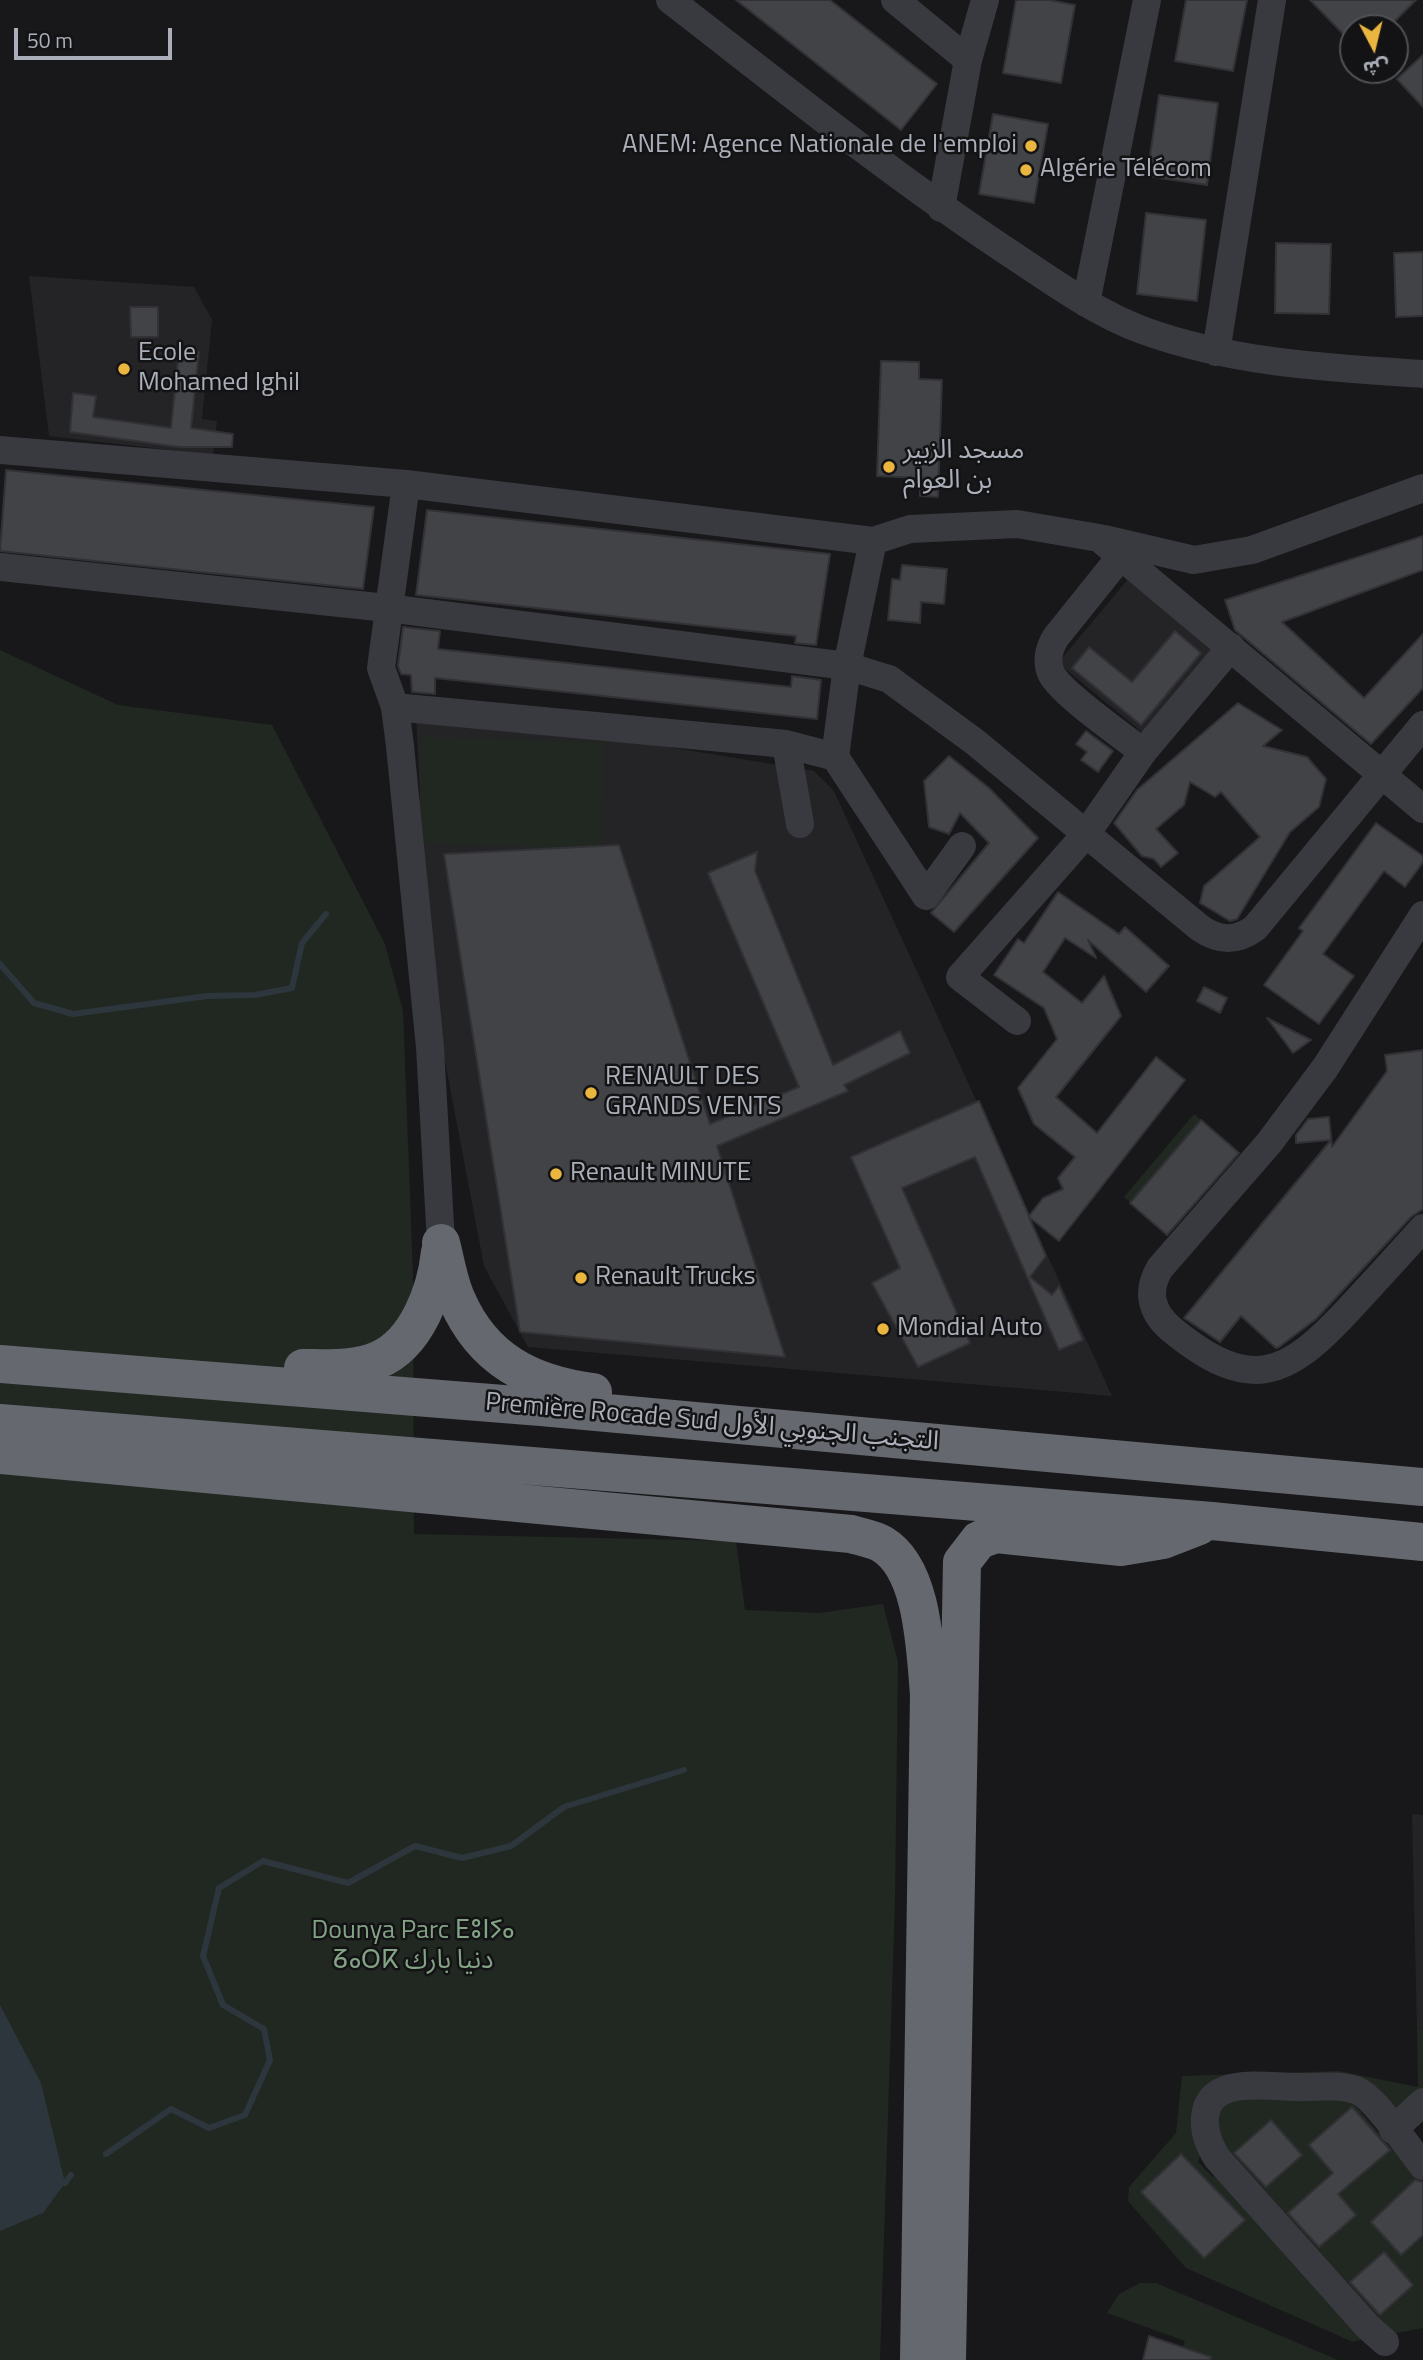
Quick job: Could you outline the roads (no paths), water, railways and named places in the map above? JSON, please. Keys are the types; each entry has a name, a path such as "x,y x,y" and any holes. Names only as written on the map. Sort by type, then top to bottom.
{"highway":[{"path":"0,1353 319,1368 352,1367 380,1360 407,1336 428,1304 437,1278 441,1243"},
{"path":"441,1243 456,1299 468,1321 480,1339 525,1376 575,1390 1064,1454"},
{"name":"Première Rocade Sud التجنب الجنوبي الأول","path":"0,1364 541,1407 1423,1487"},
{"path":"0,1423 1212,1521 1423,1542"},
{"path":"0,1455 851,1534 882,1544 900,1560 910,1579 924,1637 929,1694 940,1934 947,2360"},
{"path":"919,2360 961,1571 966,1553 979,1540 996,1534 1100,1546 1142,1545 1212,1521"}],"street":[{"path":"670,0 941,208 1086,303 1141,330 1216,352 1313,367 1423,374"},
{"path":"895,0 968,60"},
{"path":"941,208 968,60 985,0"},
{"path":"1086,303 1147,0"},
{"path":"1216,352 1272,0"},
{"path":"0,450 406,484 873,541 910,529 1017,524 1099,538 1194,560 1252,550 1423,488"},
{"path":"406,484 387,608 381,668 395,707 430,1046 441,1243"},
{"path":"1099,538 1423,809"},
{"path":"873,541 847,666 835,757 926,896 962,846"},
{"path":"1121,556 1056,637 1051,645 1049,664 1056,681 1143,752"},
{"path":"0,567 387,608 847,666 889,679 975,742 1200,928 1221,939 1233,939 1255,928 1423,725"},
{"path":"1017,1021 960,977 1086,834 1143,752 1231,648"},
{"path":"395,707 786,744 835,757"},
{"path":"786,744 800,824"},
{"path":"1423,915 1325,1068 1285,1121 1160,1268 1152,1285 1153,1305 1162,1321 1211,1358 1248,1370 1276,1367 1303,1355 1317,1342 1423,1228"},
{"path":"1385,2342 1368,2327 1217,2158 1208,2144 1205,2123 1210,2100 1226,2089 1244,2086 1348,2088 1360,2092 1369,2100 1423,2165"},
{"path":"1393,2130 1423,2102"}],"waterway":[{"path":"0,964 34,1003 73,1014 207,996 255,995 292,988 302,943 326,914"},
{"path":"106,2154 171,2109 209,2128 245,2115 270,2060 264,2029 223,2005 203,1956 219,1888 263,1861 348,1883 415,1846 462,1858 511,1846 564,1807 684,1770"},
{"path":"65,2183 71,2175"}],"place":[{"name":"ANEM: Agence Nationale de l'emploi","path":"1031,146"},
{"name":"Algérie Télécom","path":"1026,170"},
{"name":"Ecole Mohamed Ighil","path":"124,369"},
{"name":"مسجد الزبير بن العوام","path":"889,467"},
{"name":"RENAULT DES GRANDS VENTS","path":"591,1093"},
{"name":"Renault MINUTE","path":"556,1174"},
{"name":"Renault Trucks","path":"581,1278"},
{"name":"Mondial Auto","path":"883,1329"}],"park label":[{"name":"Dounya Parc ⴹⵓⵏⵢⴰ ⵒⴰⵔⴽ دنيا بارك","path":"413,1947"}]}
